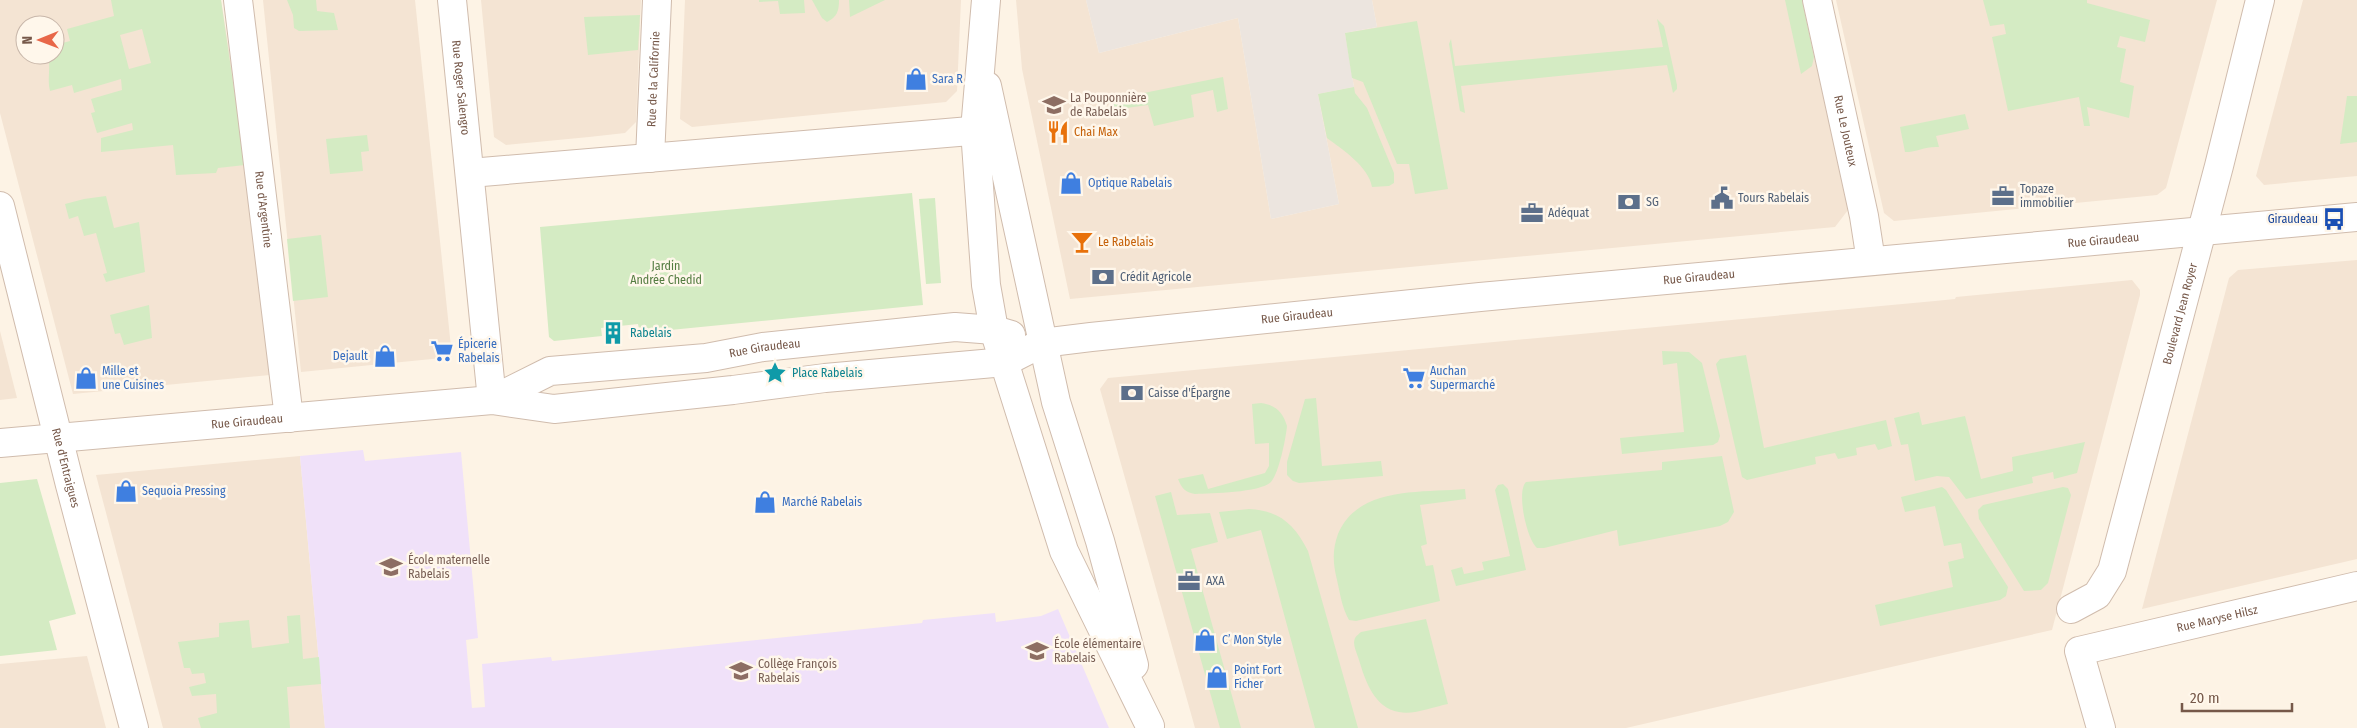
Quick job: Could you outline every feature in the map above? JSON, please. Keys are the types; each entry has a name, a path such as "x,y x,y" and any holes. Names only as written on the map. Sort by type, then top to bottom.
{"street":[{"name":"Rue d'Argentine","path":"238,0 289,418"},
{"name":"Rue Roger Salengro","path":"452,0 470,173"},
{"name":"Rue de la Californie","path":"650,158 657,0"},
{"path":"986,0 982,66 986,129 986,285 994,330 1064,550 1151,727"},
{"name":"Rue Le Jouteux","path":"1817,0 1864,216 1871,261"},
{"name":"Boulevard Jean Royer","path":"2071,609 2097,595 2112,571 2260,0"},
{"path":"492,400 470,173 986,129"},
{"path":"986,129 1056,402 1100,541 1151,727"},
{"name":"Rue d'Entraigues","path":"0,206 58,438 134,728"},
{"name":"Rue Giraudeau","path":"0,443 492,400 554,409 825,378 1004,362 1042,343 1490,296 2357,217"},
{"name":"Rue Giraudeau","path":"492,400 550,372 706,358 763,347 956,327 994,330 1042,343"},
{"path":"1064,550 1100,541"},
{"name":"Rue Maryse Hilsz","path":"2101,728 2079,651 2357,586"}],"shaded area":[{"path":"0,0 221,0 243,139 270,375 73,394 0,113"},
{"path":"263,0 415,0 452,357 301,372"},
{"path":"481,0 641,0 636,122 625,133 589,137 506,145 494,137"},
{"path":"685,0 961,0 957,91 946,102 692,127 680,119"},
{"path":"1016,0 1086,0 1099,53 1238,18 1271,219 1339,204 1318,94 1354,87 1345,33 1377,27 1372,0 1802,0 1848,210 1835,227 1070,299 1022,69"},
{"path":"1086,0 1372,0 1377,27 1345,33 1354,87 1318,94 1339,204 1271,219 1238,18 1099,53"},
{"path":"1836,0 2217,0 2166,188 2157,195 1894,221 1884,213"},
{"path":"2303,0 2357,0 2357,176 2264,185 2256,176"},
{"path":"2357,260 2357,559 2142,609 2229,278 2238,270"},
{"path":"2132,280 2140,290 2140,295 2052,630 1626,728 1195,728 1100,389 1108,378 1935,301 1955,299 1956,297"},
{"path":"0,331 17,398 0,400"},
{"path":"363,450 365,461 461,452 478,638 466,640 472,708 485,707 482,664 551,657 552,661 922,623 923,620 995,613 996,622 1041,616 1058,609 1109,728 325,728 300,456"},
{"path":"300,456 325,728 163,728 96,475"},
{"path":"87,656 106,728 0,728 0,664"}],"green space":[{"path":"111,0 221,0 245,165 218,168 216,173 176,175 173,145 101,152 101,138 133,130 132,123 97,133 91,113 95,112 91,99 122,90 121,79 74,93 72,85 50,91 49,65 65,65 65,42 70,41 67,29 114,16","holes":["142,29 151,63 129,69 120,35"]},
{"path":"287,0 316,0 317,11 334,13 338,30 299,31 294,28 293,15"},
{"path":"759,0 804,0 805,13 780,14 778,1 759,2"},
{"path":"812,0 839,0 837,13 827,22 822,18"},
{"path":"849,0 885,0 850,17"},
{"path":"1785,0 1802,0 1814,57 1812,66 1801,74"},
{"path":"1983,0 2087,0 2087,3 2150,20 2145,42 2120,36 2117,47 2126,49 2120,82 2134,86 2129,118 2087,107 2090,126 2084,126 2079,97 2008,111 1992,37 2006,34 2004,24 1990,26"},
{"path":"640,15 638,50 588,55 584,17"},
{"path":"1657,19 1664,26 1677,85 1677,89 1673,93 1667,65 1461,86 1465,113 1460,111 1449,44 1451,39 1455,66 1663,47"},
{"path":"1417,21 1448,189 1415,194 1409,164 1397,164 1363,82 1352,78 1345,33"},
{"path":"1223,77 1228,109 1217,112 1213,90 1191,95 1194,117 1154,126 1148,105 1112,110 1109,100"},
{"path":"1354,87 1355,93 1367,108 1394,173 1394,183 1389,186 1372,187 1366,172 1347,153 1327,138 1318,94"},
{"path":"2347,96 2357,96 2357,142 2340,144"},
{"path":"1965,114 1969,129 1936,136 1939,147 1905,152 1900,127"},
{"path":"367,135 369,151 361,152 363,171 330,174 326,139"},
{"name":"Jardin Andrée Chedid","path":"912,193 923,305 640,333 638,324 601,328 602,336 554,341 549,337 540,227"},
{"path":"106,196 114,228 139,222 145,272 106,282 103,274 107,273 96,233 84,236 78,216 69,219 65,204"},
{"path":"935,198 941,283 926,284 919,199"},
{"path":"321,235 328,297 293,301 287,239"},
{"path":"149,305 152,338 124,345 120,333 115,334 110,315"},
{"path":"1662,351 1689,352 1702,363 1720,436 1718,442 1713,445 1622,454 1620,438 1684,432 1677,363 1663,365"},
{"path":"1746,355 1764,448 1886,420 1892,446 1878,450 1875,444 1856,448 1857,455 1838,459 1835,453 1815,457 1816,464 1747,480 1742,477 1716,364 1720,359"},
{"path":"1316,398 1322,466 1381,461 1383,476 1299,483 1293,481 1287,475 1287,462 1305,399"},
{"path":"1261,403 1275,407 1287,426 1284,447 1271,482 1265,486 1235,492 1195,494 1184,490 1178,479 1203,474 1208,489 1265,473 1269,466 1269,443 1255,444 1252,404"},
{"path":"1919,412 1922,425 1965,416 1981,479 2013,471 2012,457 2085,442 2077,473 2054,479 2053,472 2032,477 2033,483 1966,499 1949,477 1937,476 1915,481 1908,444 1901,445 1894,418"},
{"path":"1722,456 1734,512 1728,522 1720,526 1619,546 1617,530 1544,548 1537,548 1526,526 1522,495 1526,482 1662,470 1662,462"},
{"path":"37,479 76,614 49,621 57,650 0,656 0,483"},
{"path":"1503,484 1508,489 1526,570 1456,586 1451,570 1462,567 1464,574 1484,570 1482,562 1510,556 1495,490 1498,485"},
{"path":"1942,487 1946,490 2008,587 2006,596 2000,600 1880,626 1875,605 1953,587 1948,562 1964,558 1961,543 1944,546 1935,506 1905,512 1901,497"},
{"path":"2063,487 2068,488 2071,495 2048,583 2041,590 2024,591 1979,519 1978,510 1983,505"},
{"path":"1465,489 1466,499 1420,505 1427,544 1421,546 1426,566 1433,565 1440,601 1356,621 1349,620 1342,600 1334,563 1338,534 1347,518 1360,507 1392,495"},
{"path":"1171,492 1177,515 1210,513 1218,542 1191,549 1241,728 1220,728 1155,496"},
{"path":"1249,509 1260,510 1278,516 1297,533 1308,551 1358,728 1315,728 1261,530 1227,539 1219,512"},
{"path":"300,615 303,659 319,657 321,684 287,687 290,728 201,728 198,718 217,713 216,694 192,696 189,687 206,683 204,673 192,674 190,668 184,668 178,642 219,637 219,623 249,620 252,648 289,643 287,616"},
{"path":"1426,619 1448,704 1405,713 1390,709 1377,699 1364,676 1355,649 1355,638 1361,632"}],"place":[{"name":"Sara R","path":"916,79"},
{"name":"La Pouponnière de Rabelais","path":"1054,105"},
{"name":"Chai Max","path":"1058,132"},
{"name":"Optique Rabelais","path":"1071,183"},
{"name":"Topaze immobilier","path":"2003,196"},
{"name":"Tours Rabelais","path":"1722,198"},
{"name":"SG","path":"1629,202"},
{"name":"Adéquat","path":"1532,213"},
{"name":"Giraudeau","path":"2334,219"},
{"name":"Le Rabelais","path":"1082,242"},
{"name":"Crédit Agricole","path":"1103,277"},
{"name":"Rabelais","path":"613,333"},
{"name":"Épicerie Rabelais","path":"442,351"},
{"name":"Dejault","path":"385,356"},
{"name":"Place Rabelais","path":"775,373"},
{"name":"Mille et une Cuisines","path":"86,378"},
{"name":"Auchan Supermarché","path":"1414,378"},
{"name":"Caisse d'Épargne","path":"1132,393"},
{"name":"Sequoia Pressing","path":"126,491"},
{"name":"Marché Rabelais","path":"765,502"},
{"name":"École maternelle Rabelais","path":"391,567"},
{"name":"AXA","path":"1189,581"},
{"name":"C’ Mon Style","path":"1205,640"},
{"name":"École élémentaire Rabelais","path":"1037,651"},
{"name":"Collège François Rabelais","path":"741,671"},
{"name":"Point Fort Ficher","path":"1217,677"}]}
